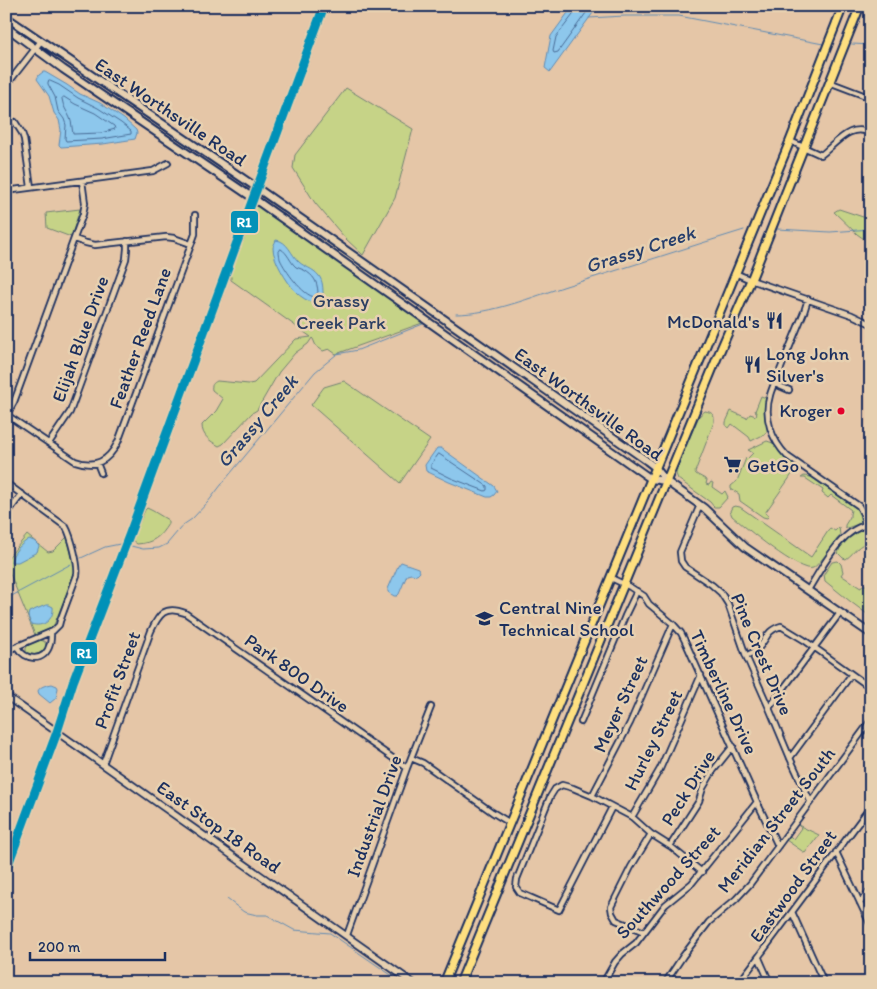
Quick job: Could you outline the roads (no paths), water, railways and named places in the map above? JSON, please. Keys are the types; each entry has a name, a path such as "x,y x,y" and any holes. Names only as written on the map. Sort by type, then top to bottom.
{"main road":[{"path":"444,983 790,141 843,6"},
{"path":"460,983 666,481 751,280 860,6"},
{"name":"East Worthsville Road","path":"6,17 257,188 656,468 666,481"},
{"name":"East Worthsville Road","path":"6,27 63,69 253,198 651,479 666,481"},
{"path":"666,481 700,505 745,547 871,634"}],"street":[{"path":"6,86 41,41"},
{"path":"829,82 871,98"},
{"path":"15,122 24,139 31,187"},
{"path":"790,141 821,155 848,133 855,130 863,130 871,134"},
{"path":"6,191 153,171 168,163"},
{"path":"82,180 84,209 14,402 7,416 75,461 90,464 98,463 101,473"},
{"name":"Feather Reed Lane","path":"98,463 111,454 118,442 196,230 195,215"},
{"path":"74,239 95,245 166,237 191,244"},
{"name":"Elijah Blue Drive","path":"49,443 70,412 126,259 126,241"},
{"path":"735,273 871,323"},
{"path":"808,299 770,396 768,416 772,436 779,448 794,462 859,506 865,525"},
{"path":"774,384 789,390"},
{"path":"6,483 66,527 70,534 78,568 77,576 57,628 6,651"},
{"path":"6,515 22,494"},
{"name":"Pine Crest Drive","path":"700,505 680,552 681,560 686,567 721,593 728,604 746,656 810,802"},
{"path":"808,590 836,546 849,533 871,524"},
{"name":"Timberline Drive","path":"611,578 644,596 649,604 681,633 778,846"},
{"path":"581,722 637,591"},
{"name":"Park 800 Drive","path":"166,611 175,609 185,613 407,768"},
{"name":"Profit Street","path":"103,764 151,631 158,618 166,611"},
{"path":"770,708 840,613"},
{"name":"Meyer Street","path":"592,796 630,724 673,624"},
{"path":"746,656 758,649 773,628 781,626 871,688"},
{"path":"16,647 29,658 40,657 50,645 51,632"},
{"name":"Hurley Street","path":"632,817 660,769 700,675"},
{"path":"790,758 851,675"},
{"name":"East Stop 18 Road","path":"6,696 413,983"},
{"name":"Industrial Drive","path":"346,935 431,707"},
{"name":"Meridian Street South","path":"666,983 683,956 709,922 750,884 871,720"},
{"name":"Peck Drive","path":"670,846 698,802 703,788 713,771 733,746"},
{"path":"411,758 423,763 510,823"},
{"path":"612,807 559,910 520,893 516,887 517,880 550,797 555,789 562,785 592,796 632,817 651,834 670,846 702,872"},
{"name":"Southwood Street","path":"603,983 615,962 636,943 664,905 692,883 702,872 757,802"},
{"name":"Eastwood Street","path":"739,983 871,806"},
{"name":"Peck Drive","path":"644,932 616,920 611,907 651,834"},
{"path":"836,852 871,926"},
{"path":"860,903 871,889"},
{"path":"792,912 824,983"},
{"path":"759,958 770,983"}],"water":[{"path":"573,6 598,6 550,72 545,68 551,36"},
{"path":"43,72 80,94 100,103 124,119 136,130 135,139 103,144 61,147 59,145 61,130 59,120 54,113 49,96 37,79"},
{"path":"276,240 284,243 299,262 317,273 322,285 323,295 315,304 297,293 285,277 274,253 273,247"},
{"path":"437,448 441,448 494,486 497,491 494,495 487,497 426,471 425,465"},
{"path":"29,539 39,546 37,552 18,562 11,562 17,549"},
{"path":"401,562 418,568 420,572 417,575 407,575 399,594 394,596 388,592 388,589"},
{"path":"46,605 53,607 50,619 40,625 31,624 28,616 29,612"},
{"path":"52,684 58,688 56,698 50,703 38,691 46,685"}],"waterway":[{"path":"589,18 679,16 823,44"},
{"path":"852,44 871,45"},
{"name":"Grassy Creek","path":"777,229 830,232 871,229"},
{"name":"Grassy Creek","path":"456,314 484,311 512,304 744,230"},
{"name":"Grassy Creek","path":"127,545 143,549 159,548 167,544 183,525 192,519 208,502 315,372 337,354 358,350 423,324"},
{"name":"Grassy Creek","path":"81,558 105,547 120,544"},
{"name":"Grassy Creek","path":"6,599 71,564"},
{"path":"227,899 244,912 267,915 294,930 330,933 394,977"}],"place":[{"name":"McDonald's","path":"774,321"},
{"name":"Long John Silver's","path":"752,364"},
{"name":"Kroger","path":"841,411"},
{"name":"GetGo","path":"733,465"},
{"name":"Central Nine Technical School","path":"485,618"}],"park label":[{"name":"Grassy Creek Park","path":"341,311"}]}
